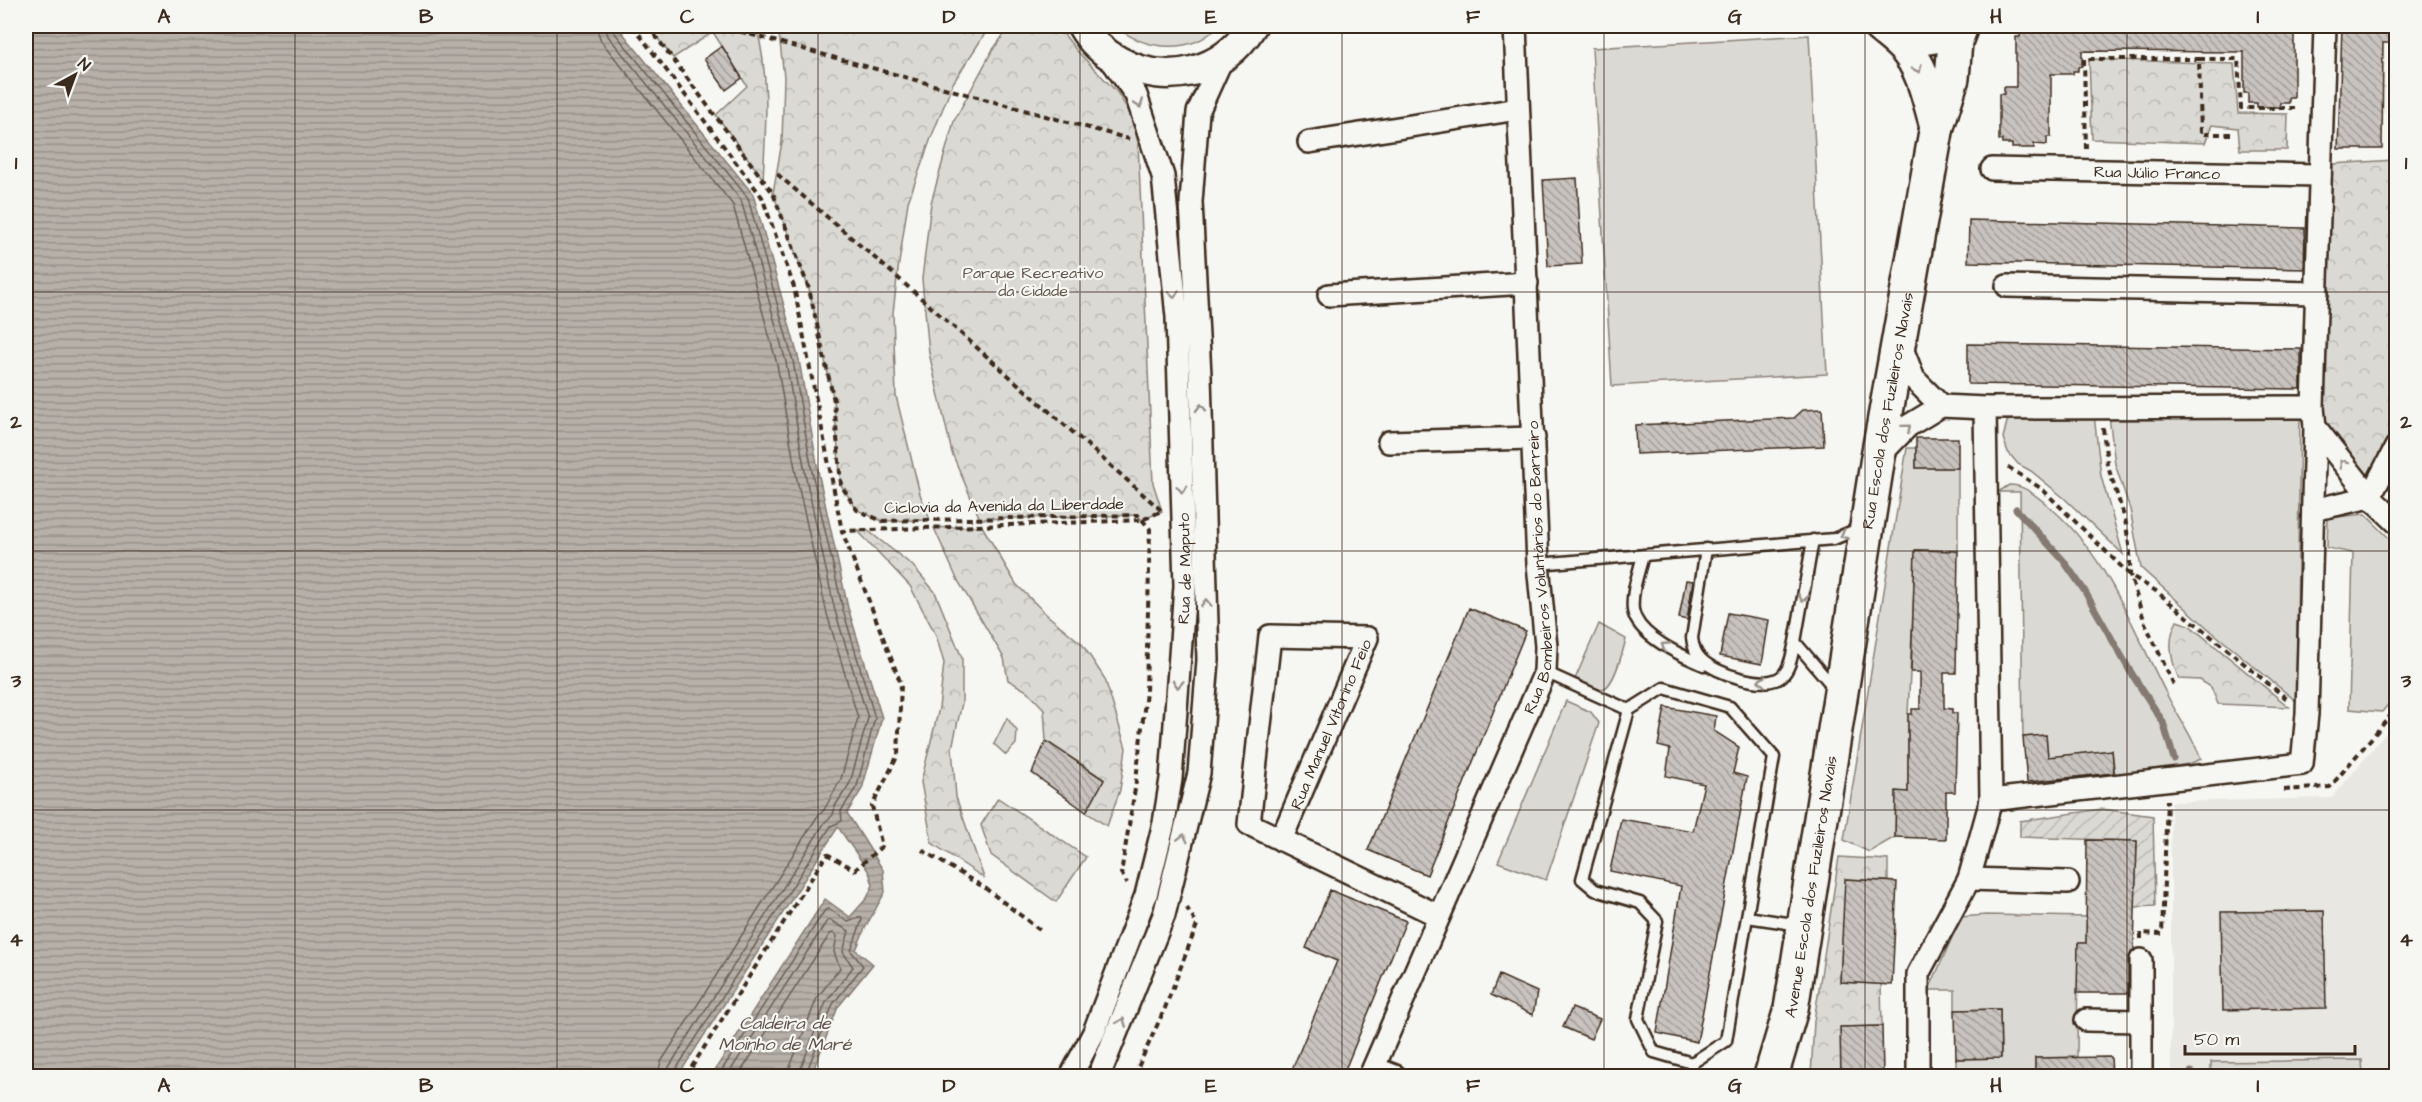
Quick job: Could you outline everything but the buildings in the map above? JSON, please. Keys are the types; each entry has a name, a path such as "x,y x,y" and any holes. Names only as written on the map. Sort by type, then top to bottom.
{"main road":[{"path":"1880,26 1897,34 1914,38 1932,37 1955,26"},
{"name":"Rua Escola dos Fuzileiros Navais","path":"1880,26 1905,47 1914,60 1923,79 1937,126"},
{"name":"Rua Escola dos Fuzileiros Navais","path":"1840,694 1878,456 1937,126 1952,78 1955,42 1961,26"},
{"path":"1081,28 1108,55 1134,70 1165,75 1195,72 1222,59 1253,30"},
{"name":"Avenue Escola dos Fuzileiros Navais","path":"1771,1077 1791,1009 1840,694"}],"street":[{"name":"Rua Bombeiros Voluntários do Barreiro","path":"1372,1072 1545,672 1546,646 1538,564 1515,26"},
{"path":"1991,800 2302,764 2307,714 2325,26"},
{"name":"Rua de Maputo","path":"1071,1077 1094,1032 1146,895 1164,823 1171,779 1185,586 1177,317 1163,176 1136,95 1108,55"},
{"name":"Rua de Maputo","path":"1100,1077 1160,925 1199,773 1208,660 1200,375 1191,202 1198,112 1222,59"},
{"path":"1309,142 1518,109"},
{"name":"Rua Júlio Franco","path":"1992,169 2320,175"},
{"path":"1329,295 1527,284"},
{"path":"2007,286 2317,293"},
{"path":"1899,340 1914,379 1941,406"},
{"path":"1878,456 1908,426 1941,406 1985,408 2101,406 2314,417"},
{"path":"1918,1077 1918,974 1969,879 1991,800 1985,408"},
{"path":"2314,417 2370,497 2397,522"},
{"path":"1389,442 1534,438"},
{"path":"2313,510 2370,497 2397,447"},
{"name":"Rua Manuel Vitorino Feio","path":"1281,840 1367,638 1270,636 1249,824 1281,840 1439,916"},
{"path":"1969,879 2068,882"},
{"path":"2141,960 2141,1077"},
{"path":"2086,1020 2141,1020"},
{"path":"1081,1077 1092,1049 1094,1032"},
{"path":"1372,1072 1395,1077"}],"lane":[{"path":"1538,564 1834,539 1852,531 1869,516"},
{"path":"1643,555 1633,602 1637,620 1659,642 1691,660 1718,671 1762,682 1774,681 1786,670 1795,642 1813,540"},
{"path":"1706,549 1692,638 1693,648 1701,660 1718,671"},
{"path":"1795,642 1840,694"},
{"path":"1545,672 1629,710"},
{"path":"1664,688 1730,707 1774,758 1726,1041 1692,1063 1654,1052 1638,1018 1657,921 1640,903 1595,890 1582,879 1629,710 1664,688"},
{"path":"1747,917 1804,926"}],"path":[{"path":"633,26 762,197 795,287 842,531 901,684 898,755 872,806 882,846 855,870 827,854 686,1077"},
{"name":"Ciclovia da Avenida da Liberdade","path":"648,26 773,193 809,289 834,401 841,486 857,510 882,521 1138,514 1150,530 1146,692 1135,789 1121,873 1132,891 1146,895"},
{"path":"720,26 1138,142"},
{"path":"2086,171 2085,59 2238,59 2241,108 2295,108"},
{"path":"2199,59 2201,134 2230,134"},
{"path":"776,173 1162,511 1142,520 842,531"},
{"path":"2101,406 2107,464 2125,519 2130,551 2130,576 2145,623 2174,685"},
{"path":"1985,452 2042,489 2130,576 2156,591 2245,667 2307,714"},
{"path":"2275,790 2330,787 2397,709"},
{"path":"2141,960 2141,933 2162,934 2166,801 2175,794"},
{"path":"922,850 985,888 1041,931"},
{"path":"1134,1077 1165,1008 1197,925 1186,906 1167,899"}],"shaded area":[{"path":"2396,721 2396,1076 2171,1076 2171,802 2332,798"}],"green space":[{"path":"648,26 756,26 765,82 766,121 763,179 716,115 747,86 713,32 673,58"},
{"path":"778,26 990,26 953,83 931,138 908,202 898,270 893,313 896,396 920,494 930,520 882,521 857,510 841,485 834,401 809,289 773,193 782,142 784,77"},
{"name":"Parque Recreativo da Cidade","path":"1010,26 1052,26 1063,33 1077,51 1117,92 1130,113 1138,142 1153,483 1162,511 1142,520 1137,515 980,519 952,453 929,353 922,279 931,203 954,121 992,51"},
{"path":"1116,26 1218,26 1195,42 1167,46 1140,41"},
{"path":"1809,35 1827,374 1612,386 1592,48"},
{"path":"2391,51 2396,51 2396,435 2390,438 2368,483 2323,423 2332,164 2395,160"},
{"path":"2089,59 2234,64 2238,113 2288,114 2287,150 2240,150 2238,128 2212,125 2205,143 2092,139"},
{"path":"2014,415 2094,415 2101,476 2123,554 2064,498 2031,471 2018,464 2008,452 2003,438 2007,422"},
{"path":"2300,415 2296,701 2211,631 2141,568 2130,509 2115,464 2109,416"},
{"path":"1907,448 1916,448 1916,468 1958,468 1958,551 1916,550 1908,714 1908,792 1896,792 1895,837 1869,852 1844,840"},
{"path":"2009,485 2024,488 2033,493 2066,522 2084,543 2115,590 2201,759 2189,764 2115,775 2112,750 2048,757 2046,735 2023,737 2020,492 1998,492"},
{"path":"2365,514 2396,545 2396,695 2382,712 2349,709 2353,553 2327,548 2328,518"},
{"path":"982,526 1016,584 1047,615 1082,644 1105,679 1126,748 1120,790 1107,826 1086,812 1104,779 1046,741 1044,709 1027,691 1008,680 1004,658 957,579 934,528"},
{"path":"857,530 867,530 913,566 935,592 962,658 962,703 952,748 956,797 984,878 932,843 921,782 939,708 944,663 936,635 910,586"},
{"path":"2177,621 2189,625 2289,707 2218,704 2211,687 2200,680 2179,679 2171,650 2172,635"},
{"path":"1599,624 1626,639 1614,676 1602,689 1575,679"},
{"path":"1566,701 1591,712 1599,723 1546,880 1498,862"},
{"path":"1007,718 1017,731 1016,744 1006,755 994,744"},
{"path":"998,798 1086,857 1056,902 991,855 981,825"},
{"path":"2102,809 2153,816 2155,906 2135,907 2137,841 2020,837 2020,821"},
{"path":"1839,857 1888,860 1888,881 1846,879 1840,982 1881,984 1882,1026 1841,1027 1841,1076 1811,1076 1814,1021"},
{"path":"1986,915 2087,917 2086,943 2078,944 2077,1057 2035,1058 2035,1076 1956,1076 1956,1059 2001,1058 2000,1009 1955,1010 1955,990 1929,990 1961,917"},
{"path":"2362,1060 2363,1076 2211,1076 2211,1062"}],"water":[{"name":"Caldeira de Moinho de Maré","path":"26,26 617,26 753,194 799,360 819,476 848,608 882,718 862,789 847,813 883,870 885,892 856,950 873,964 838,1007 811,1076 711,1076 825,899 850,917 867,898 873,885 869,872 838,827 678,1076 26,1076"}],"waterway":[{"path":"2016,509 2063,560 2084,590 2130,671 2163,722 2174,759"},
{"path":"2190,1076 2191,1072"}]}
